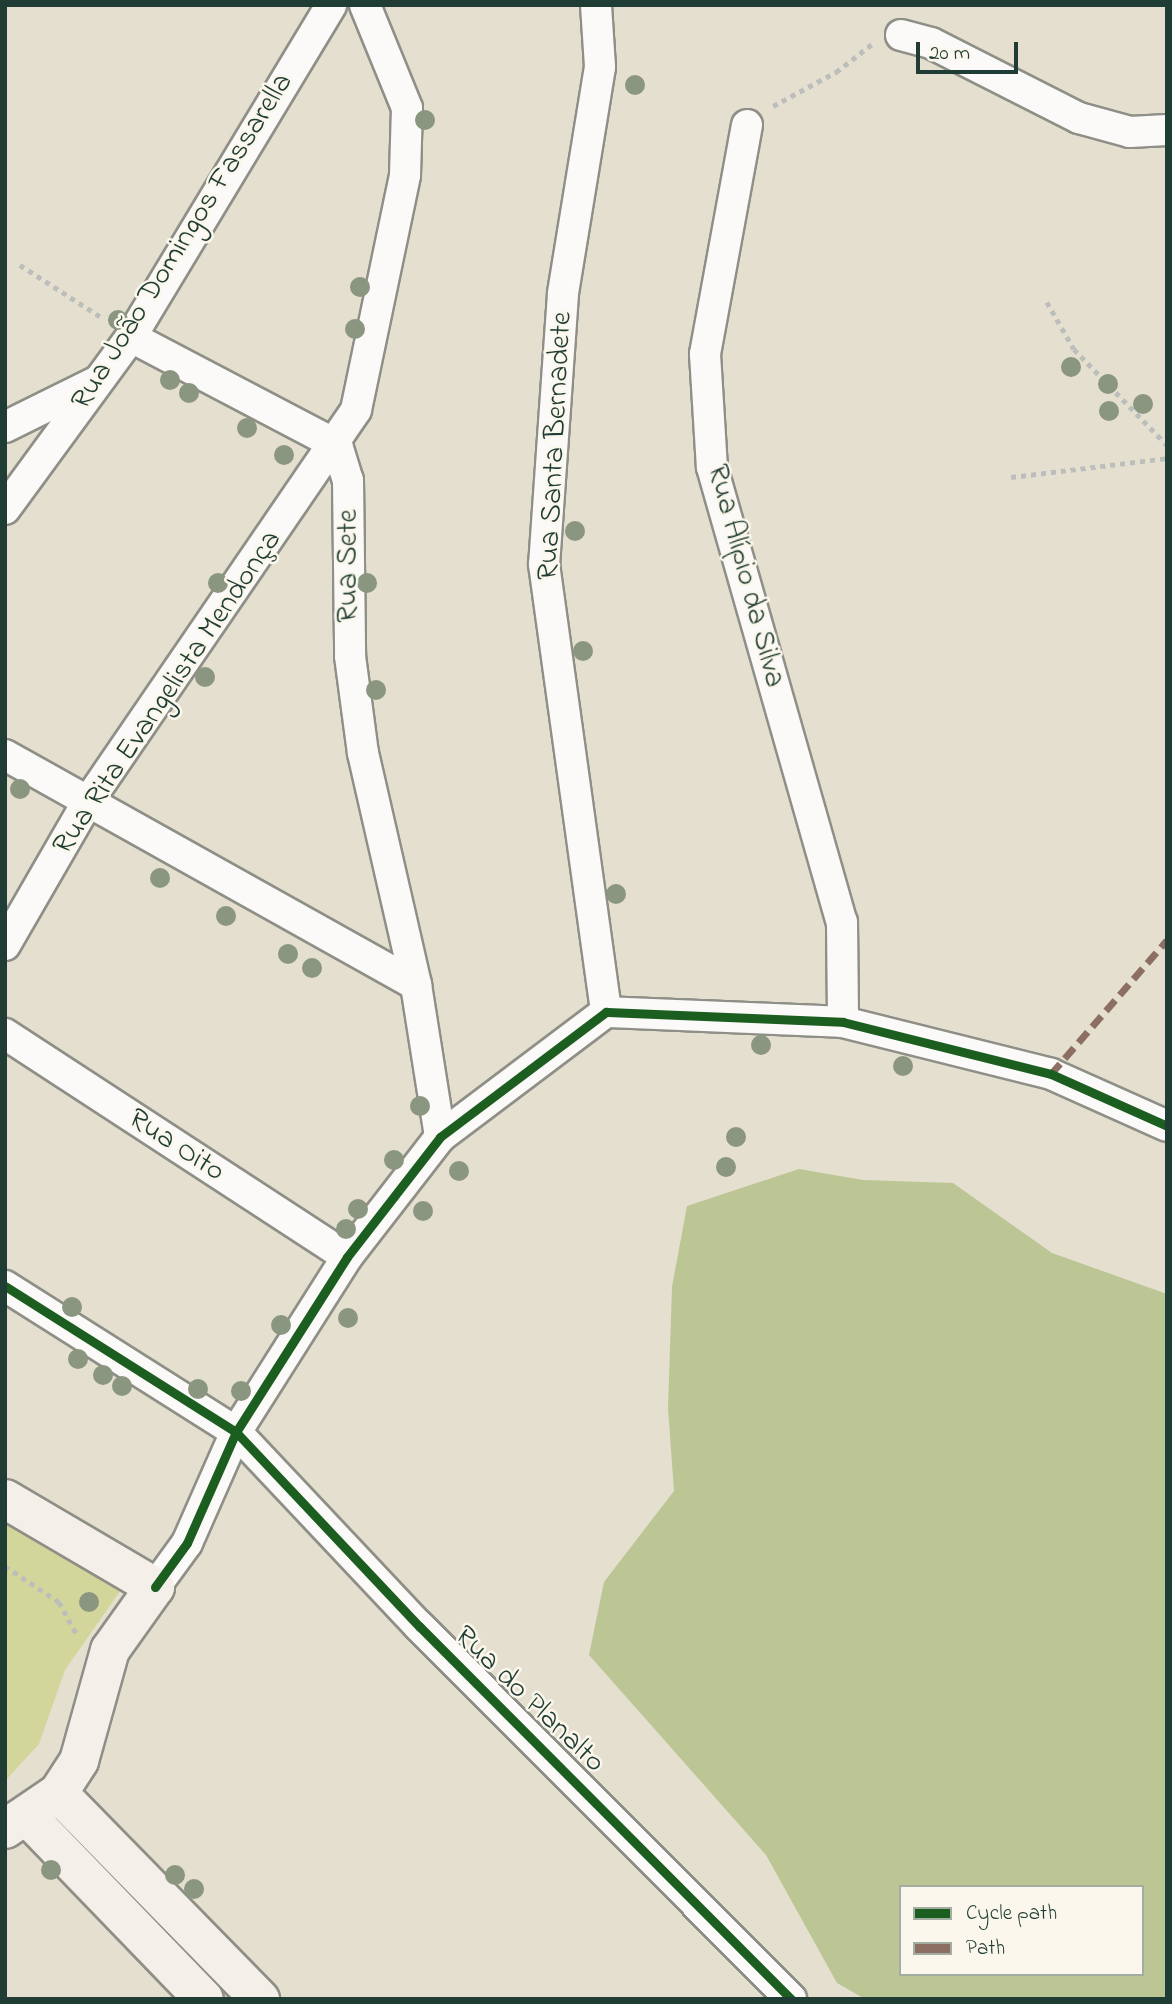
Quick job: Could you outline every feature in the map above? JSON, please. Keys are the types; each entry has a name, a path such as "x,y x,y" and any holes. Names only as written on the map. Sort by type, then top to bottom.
{"street":[{"name":"Rua João Domingos Fassarella","path":"5,509 131,337 331,5"},
{"path":"131,337 337,445 356,410 405,174 407,108 365,5"},
{"name":"Rua Santa Bernadete","path":"596,5 600,67 563,295 544,564 606,1012"},
{"path":"600,67 616,5"},
{"path":"901,35 931,43 1079,118 1130,132 1167,130"},
{"name":"Rua Alípio da Silva","path":"747,125 705,354 712,467 842,922 843,1022"},
{"path":"5,427 102,379"},
{"name":"Rua Rita Evangelista Mendonça","path":"5,945 87,803 337,445"},
{"name":"Rua Sete","path":"337,445 348,480 350,656 363,753 416,985 440,1138"},
{"path":"5,755 416,985"},
{"path":"204,1999 17,1823 58,1793 91,1726 94,1688 110,1650 187,1543 236,1432 347,1257 440,1138 606,1012 843,1022 1051,1074 1167,1126"},
{"name":"Rua Oito","path":"5,1034 347,1257"},
{"name":"Rua do Planalto","path":"5,1286 236,1432 419,1626 791,1999"},
{"path":"5,1499 155,1587"},
{"path":"58,1793 260,1999"}],"path":[{"path":"747,125 760,112 836,72 877,39 901,35"},
{"path":"20,265 131,337"},
{"path":"1047,302 1074,349 1167,445"},
{"path":"1011,477 1167,458"},
{"path":"5,1566 59,1602 81,1640 94,1688"}],"green space":[{"path":"799,1169 863,1180 953,1183 1052,1253 1167,1294 1167,1999 865,1999 837,1983 766,1855 589,1655 604,1582 674,1491 668,1408 672,1287 687,1206"},
{"path":"5,1521 123,1587 65,1670 39,1744 5,1781"}],"marked path":[{"path":"1051,1074 1167,940"}],"cycle path":[{"path":"155,1587 187,1543 236,1432 347,1257 440,1137 606,1012 843,1022 1051,1074 1167,1126"},
{"path":"5,1286 236,1432 419,1626 791,1999"}]}
